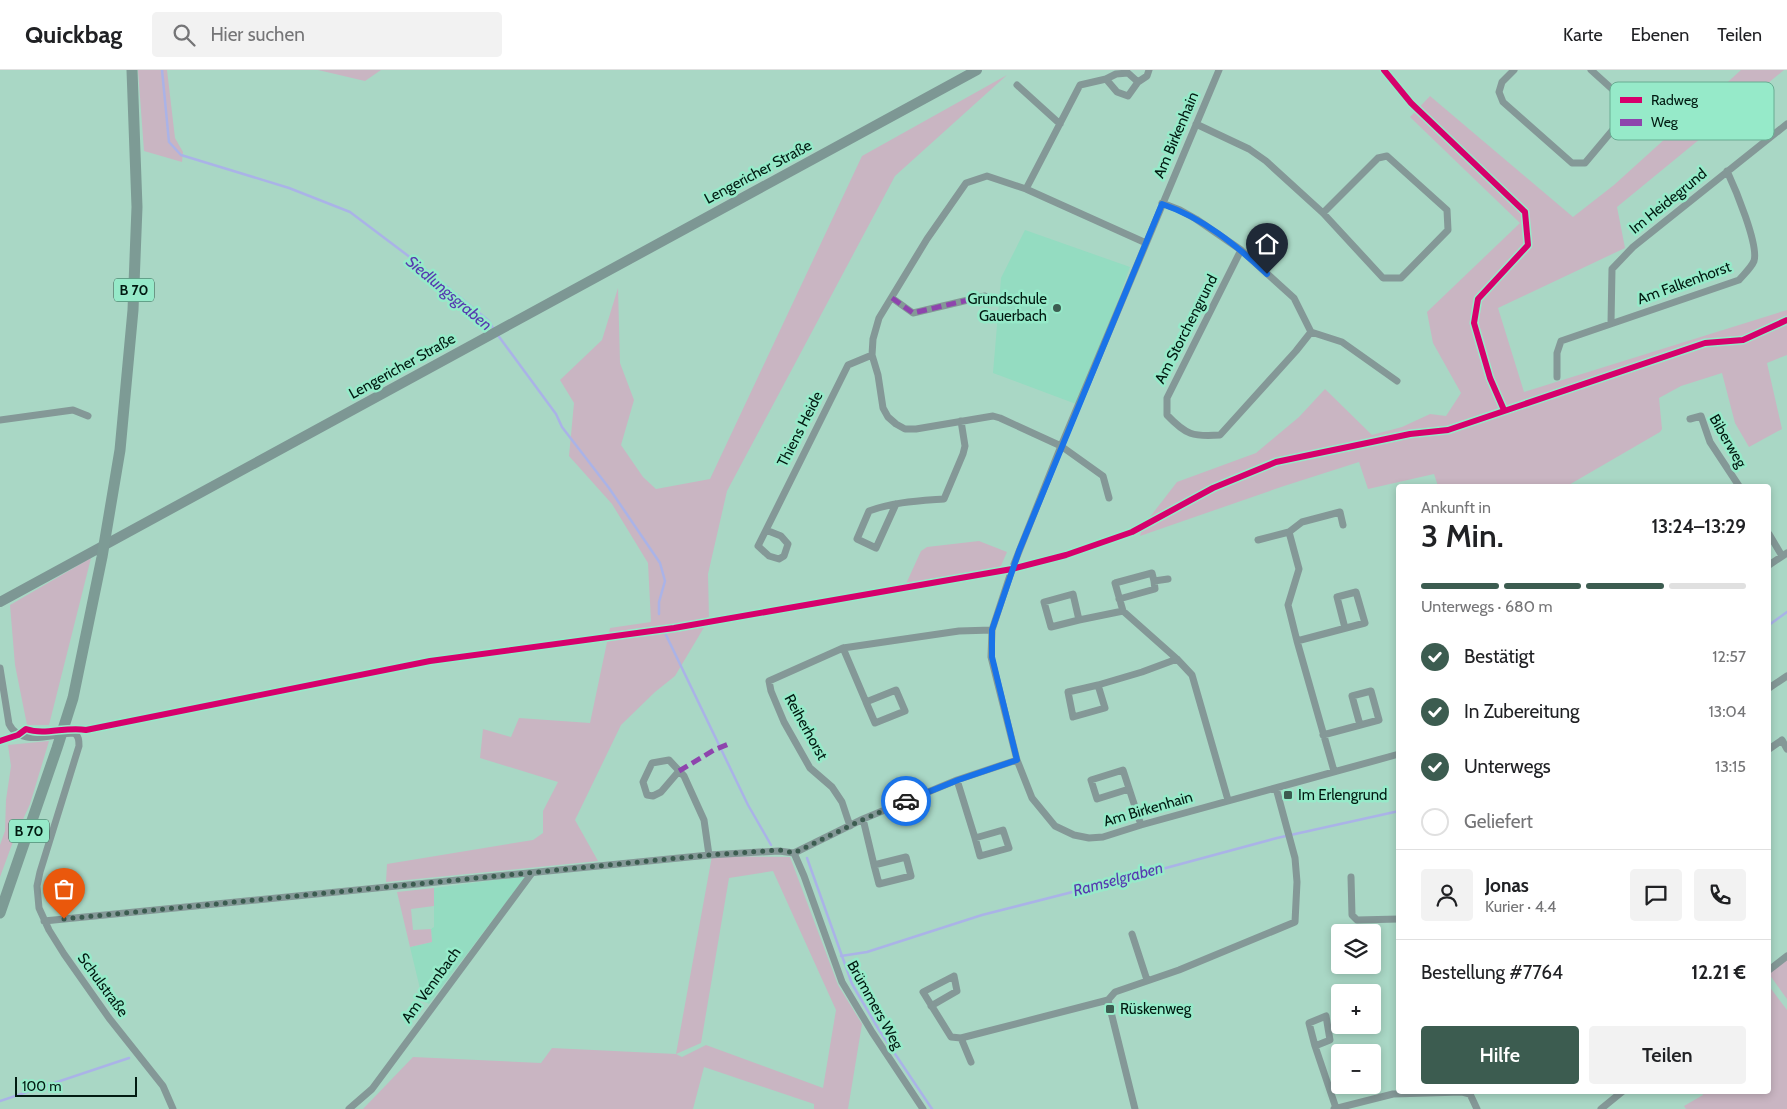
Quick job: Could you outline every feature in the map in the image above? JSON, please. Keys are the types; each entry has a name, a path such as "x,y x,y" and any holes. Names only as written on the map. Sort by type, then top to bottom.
{"main road":[{"name":"B 70","path":"0,913 73,698 102,557 120,450 133,310 137,207 132,70"},
{"name":"Lengericher Straße","path":"0,602 977,70"}],"street":[{"path":"1106,79 1117,92 1128,96 1138,82 1147,76 1149,70"},
{"name":"Am Birkenhain","path":"1219,70 1061,446 1012,569 992,630 992,657 1017,760 1032,798 1055,826 1074,835 1089,838 1103,837 1228,800 1396,755"},
{"path":"1514,70 1502,82 1499,92 1503,102 1572,163 1585,163 1610,133"},
{"path":"1591,70 1610,87"},
{"path":"1026,189 1080,85 1106,79 1116,74 1128,73 1138,82"},
{"path":"1017,85 1060,124"},
{"path":"1196,124 1249,149 1260,157 1322,213 1383,278 1401,278 1448,230 1447,210 1387,156 1378,158 1322,213"},
{"name":"Im Heidegrund","path":"1774,134 1787,124"},
{"name":"Im Heidegrund","path":"1610,323 1612,269 1633,247 1767,140"},
{"name":"Am Falkenhorst","path":"1557,377 1557,353 1561,341 1739,280 1753,264 1755,255 1746,216 1727,171"},
{"path":"1109,498 1103,476 1061,446 993,416 916,429 905,429 896,424 888,417 883,408 878,375 872,356 873,340 879,318 927,239 966,183 987,176 1026,189 1146,243"},
{"path":"1162,204 1180,210 1196,219 1241,250 1294,298 1311,332 1342,342 1397,381"},
{"name":"Am Storchengrund","path":"1241,250 1167,398 1167,415 1180,429 1198,436 1220,435 1311,332"},
{"path":"892,298 913,313 985,296"},
{"name":"Thiens Heide","path":"766,530 781,536 788,544 784,556 779,560 769,556 758,546 848,365 872,356"},
{"path":"0,420 72,410 88,416"},
{"name":"Biberweg","path":"1690,420 1700,416 1710,442 1738,484"},
{"path":"896,504 876,548 857,539 869,511 886,505 944,499 964,454 965,446 961,421"},
{"path":"1258,540 1289,532 1302,522 1340,512 1343,525"},
{"path":"1289,532 1299,569 1288,605 1334,771"},
{"path":"1771,536 1785,554 1771,564"},
{"path":"1119,599 1155,590 1152,573 1115,582 1119,599 1123,611 1177,659 1192,675 1228,800"},
{"path":"1154,581 1168,579"},
{"path":"1297,641 1364,623 1356,592 1337,597 1345,628"},
{"path":"1080,620 1073,594 1044,602 1051,627 1123,611"},
{"name":"Reiherhorst","path":"850,826 842,802 832,787 810,768 805,760 784,722 770,690 769,681 843,648 959,631 992,630"},
{"path":"843,648 866,702 875,723 905,711 896,690 866,702"},
{"path":"1098,685 1105,708 1073,717 1068,692 1142,672 1177,659"},
{"name":"Schulstraße","path":"0,668 9,724 13,732 29,738 74,733 79,740 76,756 37,886 39,908 44,921 64,954 98,1002 163,1086 173,1109"},
{"path":"1771,687 1787,676"},
{"path":"1323,735 1379,720 1371,691 1352,696 1360,725"},
{"path":"1771,748 1782,740 1787,749"},
{"path":"679,771 661,792 653,796 647,795 642,782 652,763 669,760 684,776 704,820 709,855"},
{"path":"44,921 709,855 779,850 794,853 864,819 958,780 1017,760"},
{"path":"1130,789 1097,799 1091,780 1123,770 1130,789 1141,825"},
{"path":"958,780 980,856 1009,848 1003,830 975,838"},
{"path":"932,1006 957,991 954,976 923,992 951,1037 961,1038 1108,1000 1115,992 1187,967 1295,922 1297,882 1295,858 1276,788"},
{"path":"864,819 874,865 879,884 911,876 906,856 874,865"},
{"name":"Brümmers Weg","path":"794,853 842,982 876,1039 923,1109"},
{"name":"Am Vennbach","path":"349,1109 372,1089 532,872"},
{"path":"1351,878 1352,915 1357,920 1396,919"},
{"path":"1132,934 1146,980"},
{"path":"1771,968 1787,956"},
{"path":"1108,1000 1135,1109"},
{"path":"961,1038 971,1062"},
{"path":"1315,1046 1335,1109 1396,1094"},
{"path":"1470,1094 1477,1109"},
{"path":"1601,1109 1619,1094"}],"shaded area":[{"path":"138,70 167,70 175,138 183,152 182,162 144,151"},
{"path":"318,70 381,70 365,81"},
{"path":"1741,70 1784,70 1769,82 1728,82"},
{"path":"1007,75 895,176 727,491 708,574 709,619 675,676 655,692 621,725 575,820 598,861 386,882 387,864 533,840 543,833 543,811 558,782 480,758 483,729 511,737 519,718 590,723 610,628 651,622 648,563 612,504 569,456 574,403 560,380 602,340 618,288 620,363 634,400 621,445 643,477 656,489 710,479 862,156"},
{"path":"1430,96 1573,217 1614,185 1664,140 1699,140 1617,207 1625,248 1498,308 1524,392 1787,310 1787,355 1767,363 1782,429 1749,447 1735,423 1722,373 1681,386 1659,398 1662,429 1660,432 1570,484 1437,484 1434,474 1368,489 1359,462 1140,536 1143,526 1177,482 1256,453 1299,417 1325,389 1372,435 1402,427 1430,414 1446,416 1461,393 1433,343 1427,312 1520,223 1410,117"},
{"name":"Grundschule Gauerbach","path":"1025,230 1130,267 1109,326 1076,404 993,373 1001,278"},
{"path":"979,541 1007,552 1000,568 905,586 921,551 927,547"},
{"path":"91,558 49,725 27,725 15,665 10,605"},
{"path":"49,741 30,804 0,877 0,845 5,831 6,800 11,766 8,745"},
{"path":"712,856 790,857 838,985 862,1024 848,1109 814,1109 814,1104 704,1067 693,1109 363,1109 413,1057 541,1063 552,1048 676,1054","holes":["773,871 836,1010 823,1088 706,1045 682,1057 676,1054 701,1043 729,878"]},
{"path":"526,876 429,1004 423,1001 410,947 432,942 434,888"},
{"path":"434,888 434,906 411,909 413,930 431,929 432,942 410,947 397,892"},
{"path":"1787,958 1787,999 1771,977 1771,972"},
{"path":"1771,989 1787,1010 1787,1109 1686,1109 1684,1106 1703,1095 1771,1094"}],"waterway":[{"name":"Siedlungsgraben","path":"162,70 169,142 181,155 289,188 350,212 419,264 489,321 494,330"},
{"name":"Siedlungsgraben","path":"497,334 556,414 562,427 609,488 660,563 665,581 659,602 659,614"},
{"name":"Ramselgraben","path":"1771,624 1787,612"},
{"path":"666,635 748,805 771,845"},
{"name":"Ramselgraben","path":"841,956 867,952 982,915 1277,838 1396,812"},
{"path":"807,858 852,984 879,1030 932,1109"},
{"path":"0,1101 129,1058"}],"marked path":[{"path":"892,298 913,313 985,296"},
{"path":"679,771 714,750 731,743"}],"cycle path":[{"path":"1384,70 1411,103 1525,212 1528,245 1478,299 1474,323 1490,378 1504,410"},
{"path":"0,741 18,735 26,729 41,732 71,729 86,730 430,661 674,628 1012,569 1066,555 1132,532 1213,488 1276,462 1410,434 1448,430 1705,343 1743,340 1787,320"}],"way so far":[{"path":"64,919 709,855 779,850 794,853 906,801"}],"place":[{"name":"Grundschule Gauerbach","path":"1057,308"},
{"name":"Im Erlengrund","path":"1288,795"},
{"name":"Rüskenweg","path":"1110,1009"}],"route":[{"path":"906,801 958,780 1017,760 992,657 992,630 1019,551 1162,204 1180,210 1218,233 1241,250 1267,274"}]}
